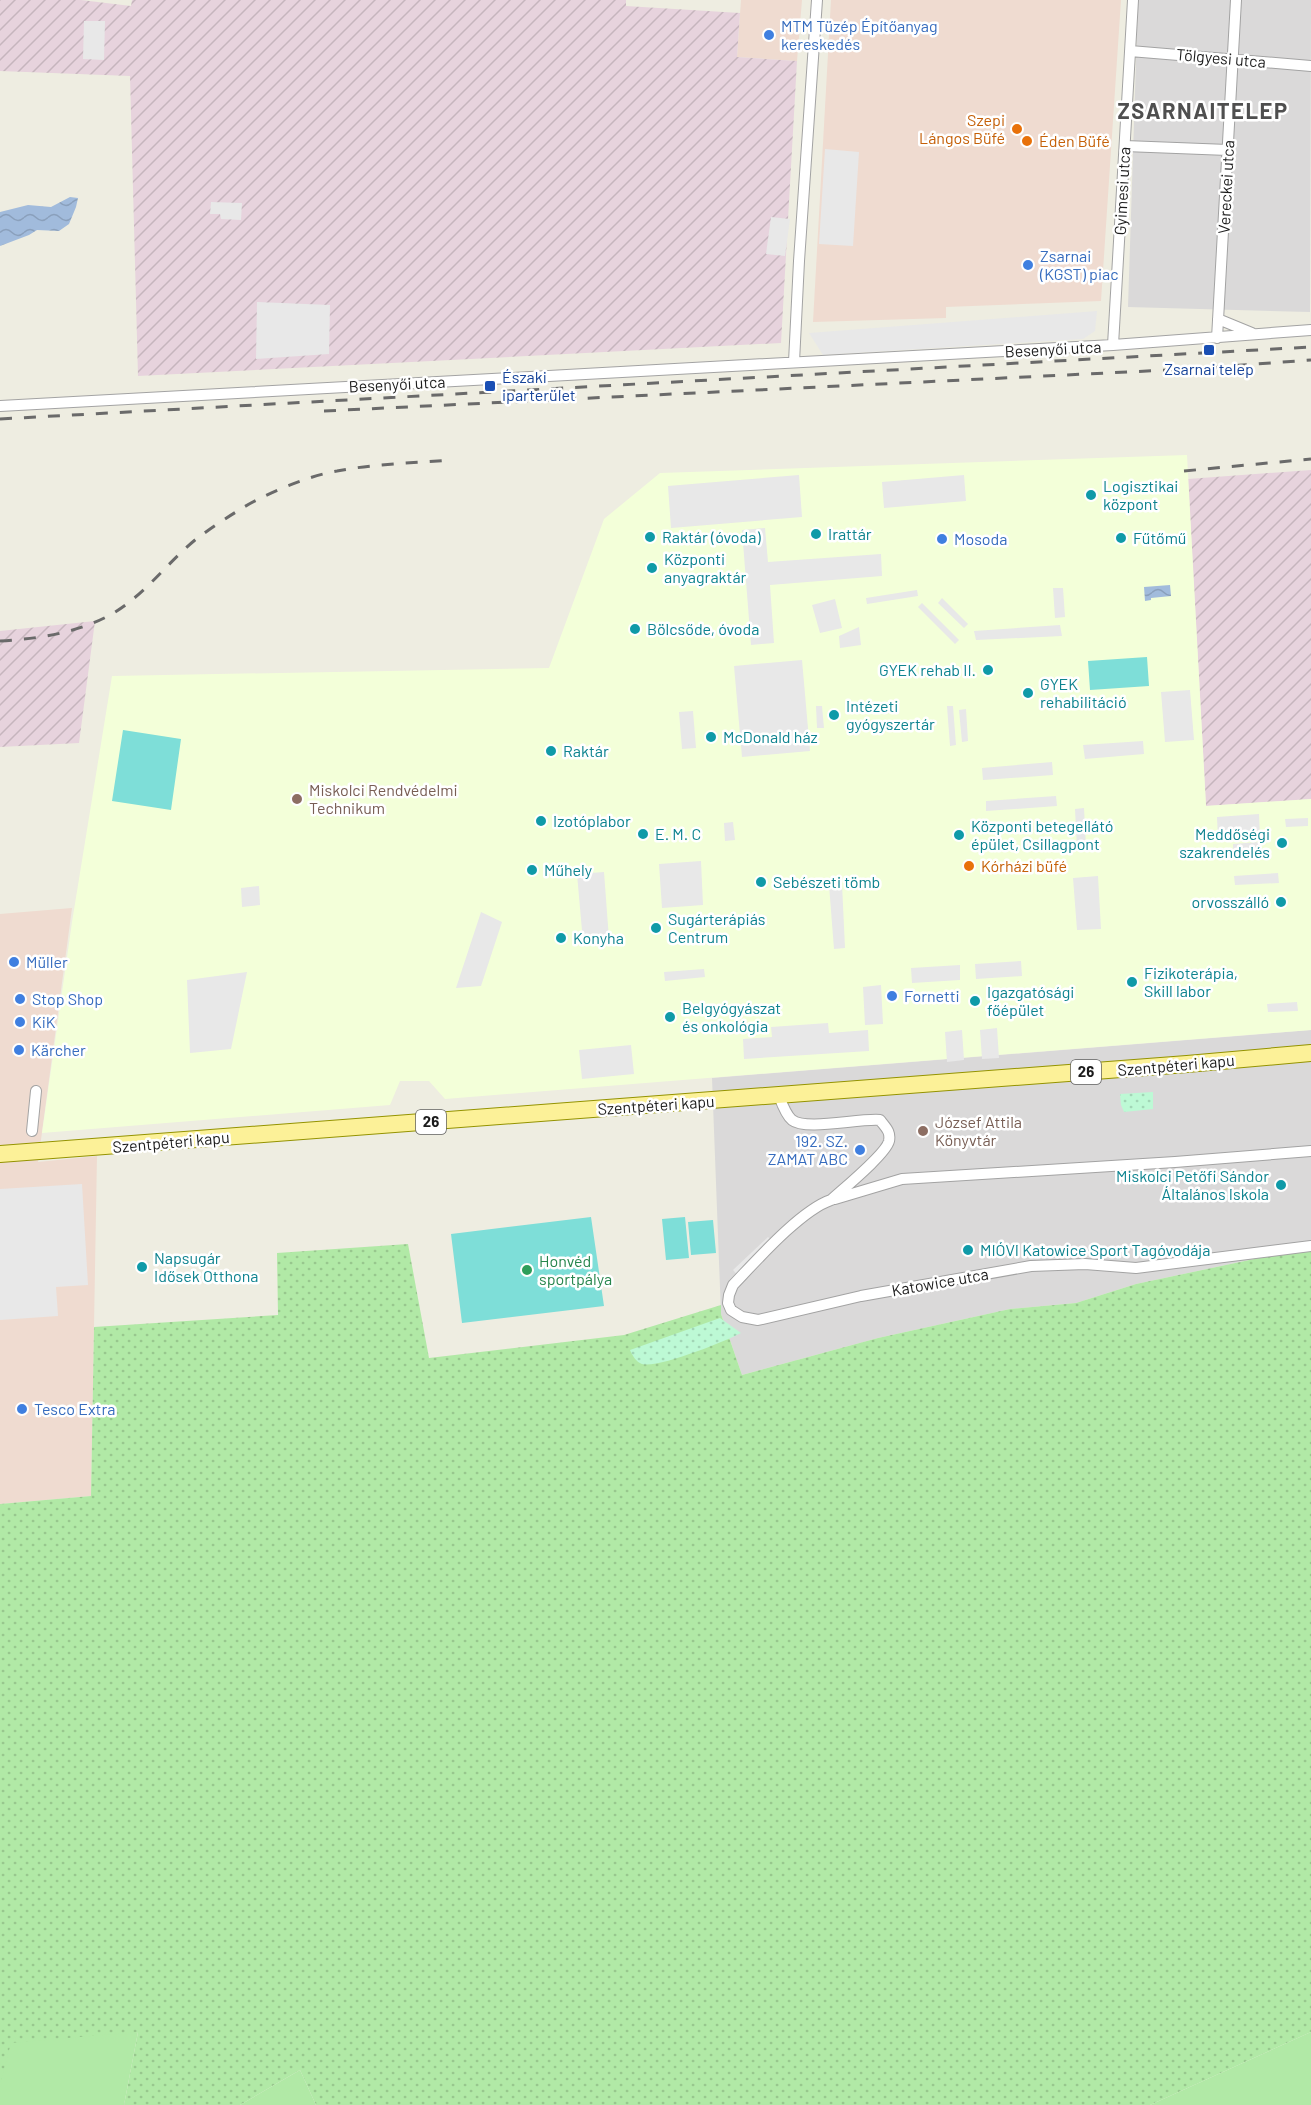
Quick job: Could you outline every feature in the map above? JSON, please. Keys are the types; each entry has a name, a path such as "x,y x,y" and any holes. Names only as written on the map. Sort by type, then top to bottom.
{"main road":[{"name":"Szentpéteri kapu","path":"0,1154 779,1096 1311,1053"}],"street":[{"path":"794,362 799,251 817,0"},
{"name":"Gyimesi utca","path":"1113,345 1133,0"},
{"name":"Vereckei utca","path":"1217,338 1236,0"},
{"name":"Tölgyesi utca","path":"1130,51 1311,66"},
{"path":"1125,146 1228,150"},
{"path":"1218,319 1255,335"},
{"name":"Besenyői utca","path":"0,406 1113,345 1311,330"},
{"path":"32,1131 36,1091"},
{"name":"Katowice utca","path":"779,1096 794,1122 806,1126 868,1119 880,1120 889,1131 889,1142 880,1155 831,1200"},
{"name":"Katowice utca","path":"1311,1151 902,1179 823,1202 783,1234 733,1285 728,1303 735,1314 749,1319 766,1319 861,1296 1031,1266 1085,1264 1136,1268 1311,1246"},
{"path":"868,1165 866,1180 878,1186"}],"shaded area":[{"path":"0,0 81,0 131,6 132,0 626,0 626,6 740,13 737,57 797,61 781,343 138,376 130,76 0,71"},
{"name":"MTM Tüzép Építőanyag kereskedés","path":"741,0 802,0 797,61 737,57"},
{"path":"831,0 1121,0 1101,301 946,307 946,318 813,322"},
{"path":"1138,0 1311,0 1310,312 1128,307"},
{"path":"84,21 105,21 104,60 83,59"},
{"path":"825,149 859,152 853,246 819,244"},
{"path":"211,202 242,203 241,220 221,219 220,214 210,214"},
{"path":"771,217 790,219 785,256 766,254"},
{"path":"257,302 330,305 329,354 256,359"},
{"path":"1097,311 1095,331 1083,339 823,355 809,333"},
{"path":"1187,455 1206,806 1311,799 1311,1030 445,1099 429,1081 400,1081 390,1105 42,1133 72,922 112,676 549,668 604,519 660,473"},
{"path":"1311,470 1311,799 1206,806 1188,479"},
{"path":"799,475 802,517 671,528 668,486"},
{"path":"964,475 966,501 884,508 882,482"},
{"path":"765,528 768,562 881,554 882,576 770,585 774,643 751,645 742,530"},
{"path":"1053,588 1063,588 1065,617 1055,618"},
{"path":"917,590 918,596 867,604 866,598"},
{"path":"942,598 968,624 964,628 938,603"},
{"path":"835,599 842,628 820,633 812,605"},
{"path":"922,603 959,640 955,644 918,607"},
{"path":"95,621 79,743 0,747 0,631"},
{"path":"1060,625 1062,636 976,640 974,631"},
{"path":"859,627 861,645 840,648 839,636"},
{"path":"1147,657 1149,686 1090,690 1088,661"},
{"path":"802,660 810,751 742,757 734,666"},
{"path":"1190,690 1194,740 1165,742 1161,692"},
{"path":"816,706 822,706 824,728 817,728"},
{"path":"947,706 953,706 956,745 950,746"},
{"path":"966,709 968,741 962,742 959,710"},
{"path":"693,711 696,748 682,749 679,712"},
{"path":"123,730 181,739 171,810 112,801"},
{"path":"1143,741 1144,754 1085,759 1083,745"},
{"path":"1052,762 1053,775 983,780 982,768"},
{"path":"1056,796 1057,806 986,811 986,801"},
{"path":"1084,808 1086,847 1077,848 1075,809"},
{"path":"1259,814 1260,837 1218,839 1217,817"},
{"path":"1308,818 1308,826 1286,827 1285,819"},
{"path":"733,822 735,840 725,841 724,823"},
{"path":"1259,842 1260,857 1233,859 1233,844"},
{"path":"701,861 703,905 662,908 659,864"},
{"path":"604,872 609,939 583,942 577,874"},
{"path":"1278,873 1279,883 1235,885 1234,876"},
{"path":"1098,876 1101,929 1077,930 1073,878"},
{"path":"842,884 845,948 834,949 829,885"},
{"path":"259,886 260,905 242,907 241,888"},
{"path":"72,908 38,1162 97,1156 91,1496 0,1504 0,914"},
{"path":"481,912 502,922 481,986 456,988"},
{"path":"1021,961 1022,976 976,979 975,964"},
{"path":"960,965 960,980 912,983 911,968"},
{"path":"704,969 705,977 665,981 664,972"},
{"path":"247,972 231,1049 190,1053 187,980"},
{"path":"881,985 883,1024 865,1025 863,987"},
{"path":"1297,1002 1298,1011 1268,1012 1267,1004"},
{"path":"828,1023 829,1033 868,1030 869,1051 744,1059 743,1039 772,1037 771,1027"},
{"path":"997,1028 999,1058 982,1059 980,1030"},
{"path":"962,1030 964,1060 947,1062 945,1032"},
{"path":"1311,1030 1311,1247 1136,1284 1076,1303 1010,1309 878,1338 742,1375 721,1314 712,1078"},
{"path":"631,1045 634,1074 582,1079 579,1050"},
{"path":"1153,1092 1153,1109 1124,1112 1120,1094"},
{"path":"82,1184 88,1285 56,1287 58,1316 0,1320 0,1189"},
{"name":"Honvéd sportpálya","path":"591,1217 604,1306 462,1323 451,1234"},
{"path":"685,1217 689,1258 666,1260 662,1219"},
{"path":"713,1220 716,1253 691,1255 688,1222"},
{"path":"768,1237 774,1243 740,1278 733,1270"},
{"path":"720,1318 741,1333 692,1353 650,1364 638,1362 630,1350"}],"green space":[{"path":"408,1244 429,1358 624,1335 721,1305 721,1314 742,1375 878,1338 1010,1309 1076,1303 1136,1284 1311,1247 1311,2032 1150,2105 316,2105 300,2070 240,2105 124,2105 138,2032 0,2084 0,1504 91,1496 94,1327 278,1315 277,1253"},
{"path":"138,2032 124,2105 0,2105 0,2084 11,2043"},
{"path":"1311,2032 1311,2105 1150,2105"},
{"path":"300,2070 316,2105 240,2105"}],"water":[{"path":"70,197 78,198 76,207 69,224 59,231 37,230 0,246 0,212 28,205 51,207"},
{"path":"1170,585 1171,596 1151,598 1145,601 1144,587"}],"railway":[{"path":"0,419 1311,347"},
{"path":"324,411 1189,369 1311,360"},
{"path":"1184,471 1311,459"},
{"path":"0,641 56,634 110,615 134,599 200,536 259,499 285,487 312,477 351,469 451,460"}],"place":[{"name":"MTM Tüzép Építőanyag kereskedés","path":"769,35"},
{"name":"Szepi Lángos Büfé","path":"1017,129"},
{"name":"Éden Büfé","path":"1027,141"},
{"name":"Zsarnai (KGST) piac","path":"1028,265"},
{"name":"Zsarnai telep","path":"1209,350"},
{"name":"Északi iparterület","path":"490,386"},
{"name":"Logisztikai központ","path":"1091,495"},
{"name":"Irattár","path":"816,534"},
{"name":"Raktár (óvoda)","path":"650,537"},
{"name":"Fűtőmű","path":"1121,538"},
{"name":"Mosoda","path":"942,539"},
{"name":"Központi anyagraktár","path":"652,568"},
{"name":"Bölcsőde, óvoda","path":"635,629"},
{"name":"GYEK rehab II.","path":"988,670"},
{"name":"GYEK rehabilitáció","path":"1028,693"},
{"name":"Intézeti gyógyszertár","path":"834,715"},
{"name":"McDonald ház","path":"711,737"},
{"name":"Raktár","path":"551,751"},
{"name":"Miskolci Rendvédelmi Technikum","path":"297,799"},
{"name":"Izotóplabor","path":"541,821"},
{"name":"E. M. C","path":"643,834"},
{"name":"Központi betegellátó épület, Csillagpont","path":"959,835"},
{"name":"Meddőségi szakrendelés","path":"1282,843"},
{"name":"Kórházi büfé","path":"969,866"},
{"name":"Műhely","path":"532,870"},
{"name":"Sebészeti tömb","path":"761,882"},
{"name":"orvosszálló","path":"1281,902"},
{"name":"Sugárterápiás Centrum","path":"656,928"},
{"name":"Konyha","path":"561,938"},
{"name":"Müller","path":"14,962"},
{"name":"Fizikoterápia, Skill labor","path":"1132,982"},
{"name":"Fornetti","path":"892,996"},
{"name":"Stop Shop","path":"20,999"},
{"name":"Igazgatósági főépület","path":"975,1001"},
{"name":"Belgyógyászat és onkológia","path":"670,1017"},
{"name":"KiK","path":"20,1022"},
{"name":"Kärcher","path":"19,1050"},
{"name":"József Attila Könyvtár","path":"923,1131"},
{"name":"192. SZ. ZAMAT ABC","path":"860,1150"},
{"name":"Miskolci Petőfi Sándor Általános Iskola","path":"1281,1185"},
{"name":"MIÓVI Katowice Sport Tagóvodája","path":"968,1250"},
{"name":"Napsugár Idősek Otthona","path":"142,1267"},
{"name":"Honvéd sportpálya","path":"527,1270"},
{"name":"Tesco Extra","path":"22,1409"}],"district":[{"name":"ZSARNAITELEP","path":"1203,111"}]}
